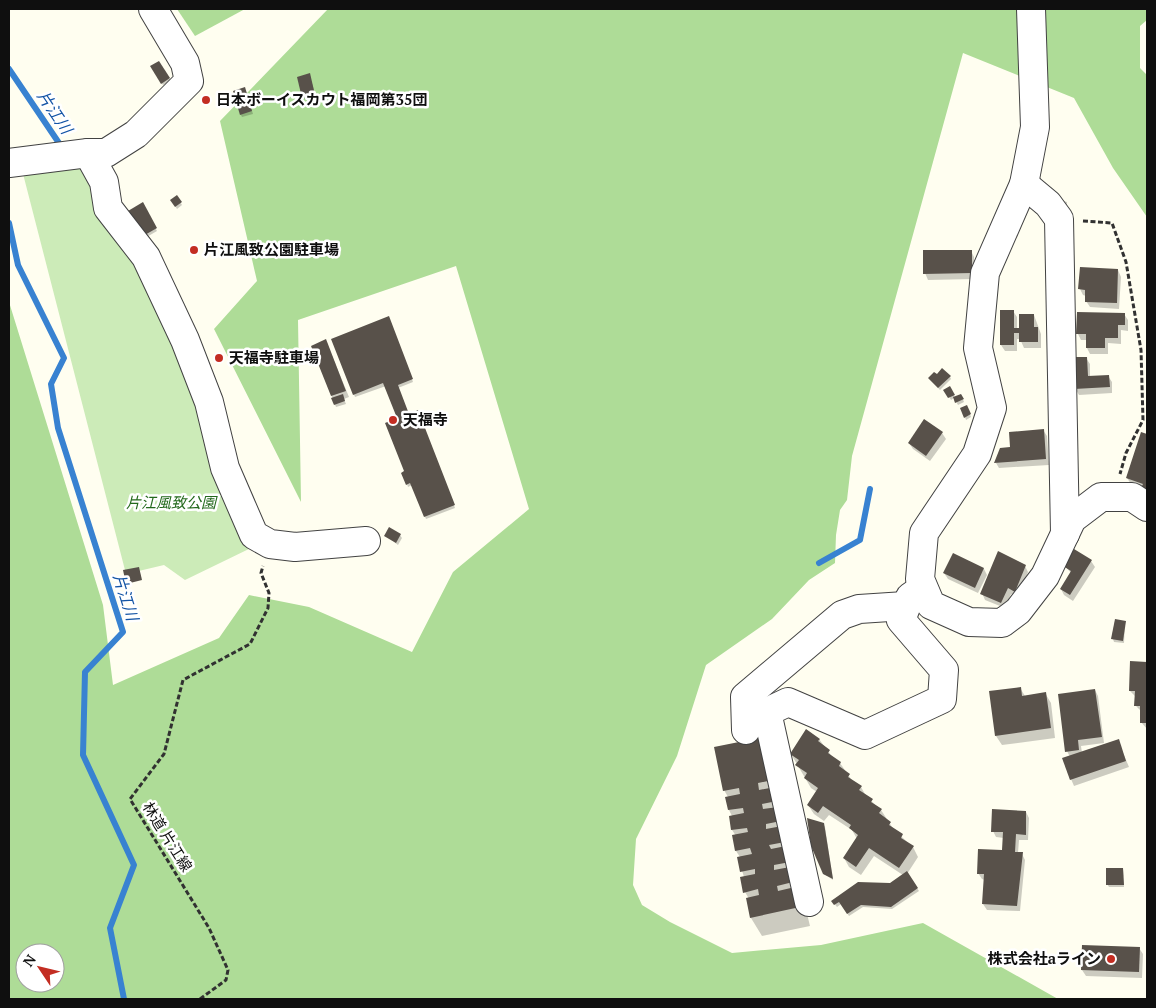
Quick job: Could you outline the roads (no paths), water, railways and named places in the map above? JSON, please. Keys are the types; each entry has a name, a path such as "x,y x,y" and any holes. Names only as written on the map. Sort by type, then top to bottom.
{"street":[{"path":"9,163 88,153 106,153 136,134 189,81 185,63 152,9"},
{"path":"809,902 767,712 788,702 865,735 942,699 944,670 901,620 914,597 920,579 924,533 977,454 992,408 978,348 985,272 1024,184 1035,126 1031,9"},
{"path":"88,153 104,182 108,208 146,257 185,340 209,402 225,468 254,535 270,544 295,547 366,541"},
{"path":"1024,184 1048,204 1059,219 1065,534"},
{"path":"746,730 745,697 842,615 859,609 914,597 970,622 1002,623 1018,611 1045,576 1072,519 1101,497 1132,496 1147,507"}],"waterway":[{"name":"片江川","path":"9,69 63,149"},
{"name":"片江川","path":"9,223 18,265 64,358 51,384 58,428 123,632 85,672 83,755 134,865 110,928 124,999"},
{"path":"819,563 860,540 870,489"}],"place":[{"name":"日本ボーイスカウト福岡第35団","path":"206,100"},
{"name":"片江風致公園駐車場","path":"194,250"},
{"name":"天福寺駐車場","path":"219,358"},
{"name":"天福寺","path":"393,420"},
{"name":"株式会社aライン","path":"1111,959"}],"park label":[{"name":"片江風致公園","path":"171,503"}]}
